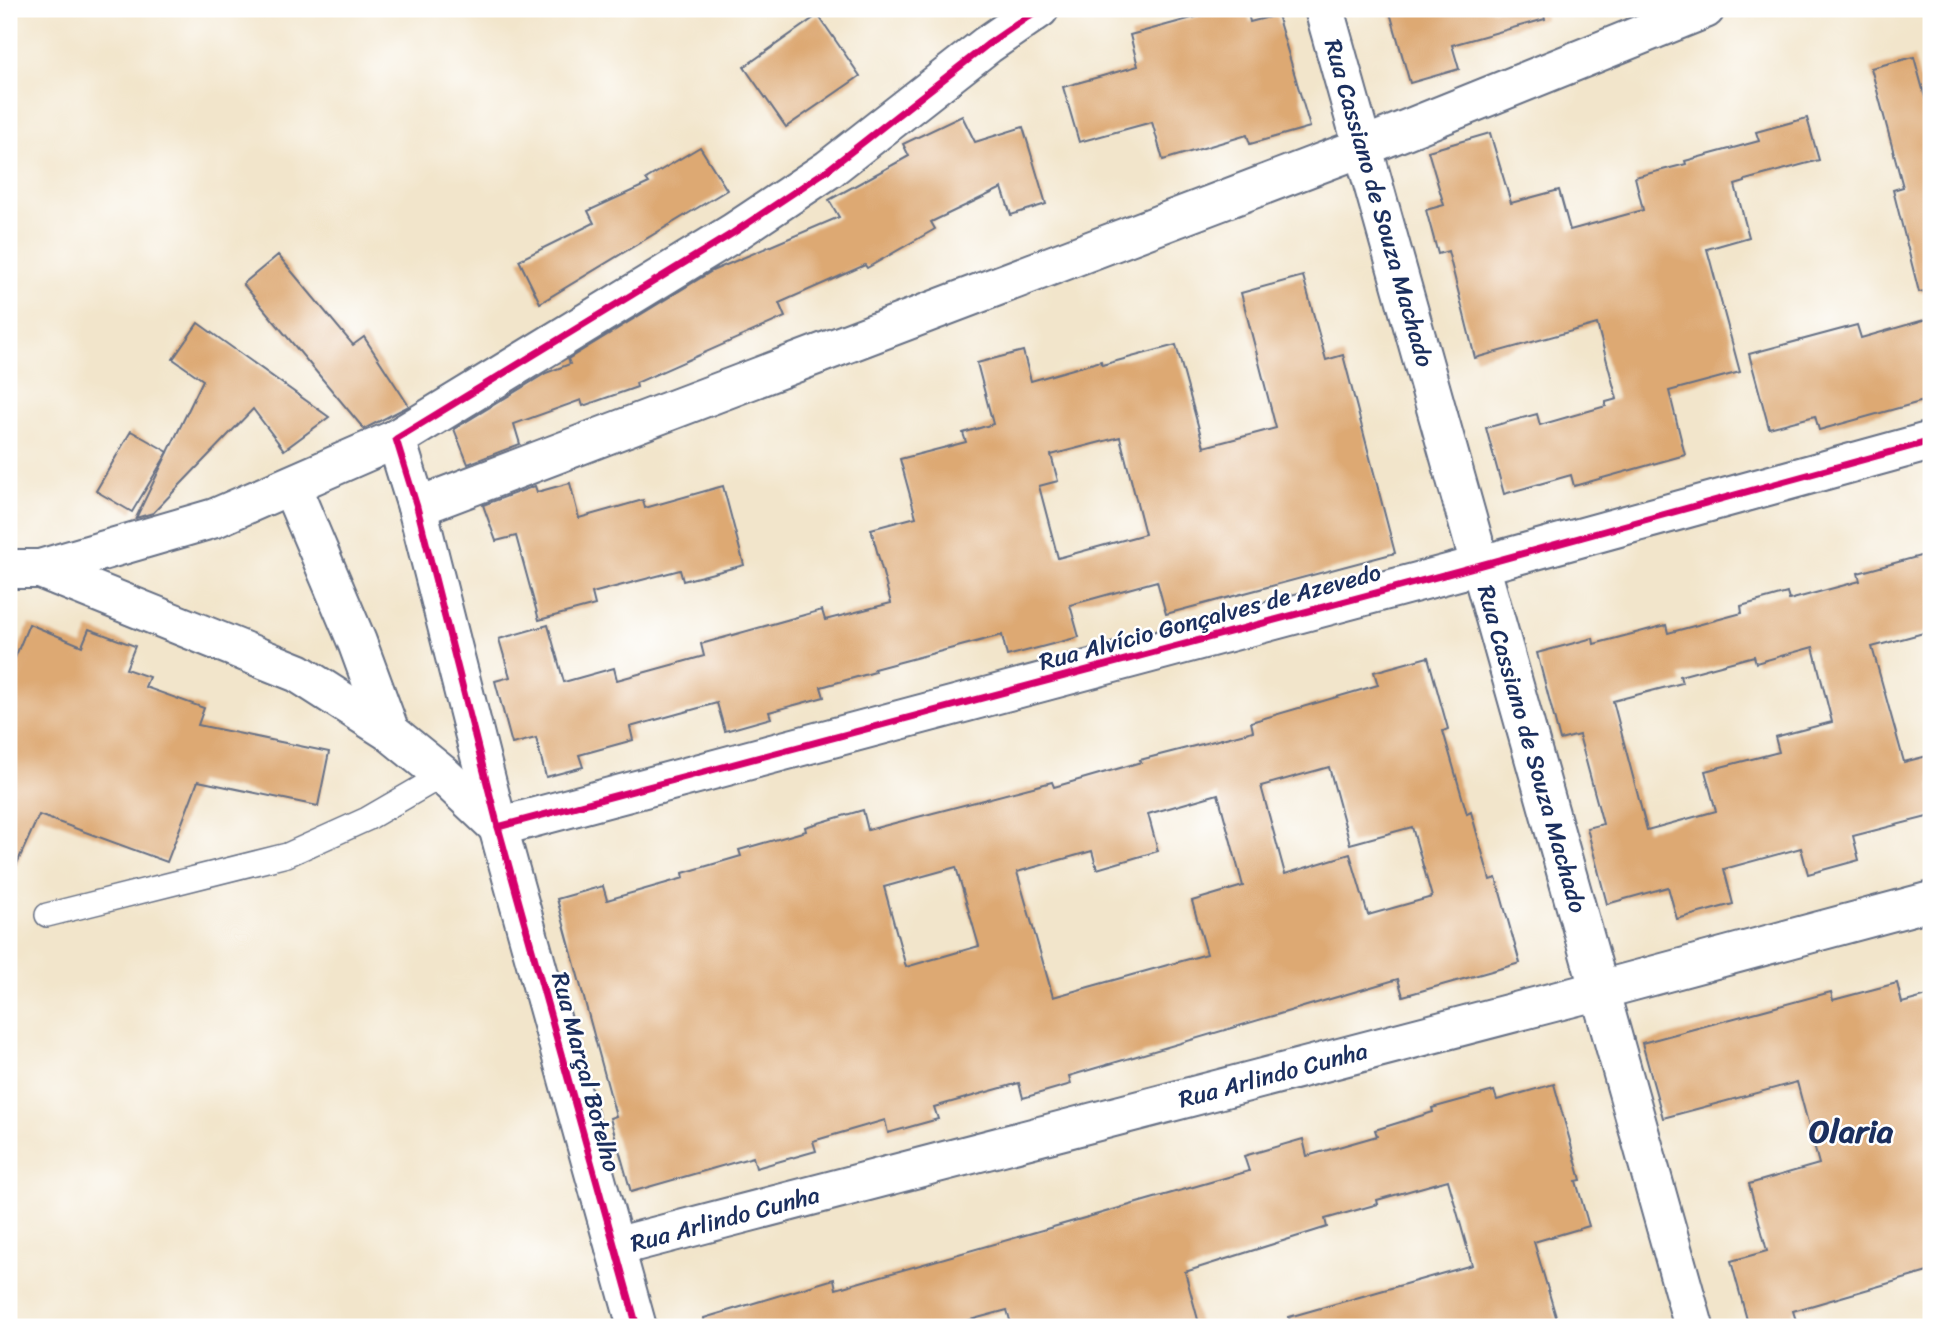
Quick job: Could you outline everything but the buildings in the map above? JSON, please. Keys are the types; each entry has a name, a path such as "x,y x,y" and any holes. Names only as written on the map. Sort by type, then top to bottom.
{"street":[{"path":"25,569 215,518 397,439 733,233 829,169 987,45 1039,9"},
{"name":"Rua Cassiano de Souza Machado","path":"1324,9 1694,1327"},
{"path":"417,507 1363,147 1705,9"},
{"name":"Rua Marçal Botelho","path":"397,439 417,507 498,827 637,1327"},
{"name":"Rua Alvício Gonçalves de Azevedo","path":"498,827 1481,565 1931,441"},
{"path":"291,485 357,642 390,732"},
{"path":"25,569 298,673 390,732 443,775 498,827"},
{"name":"Rua Arlindo Cunha","path":"615,1247 1931,901"}],"lane":[{"path":"47,915 287,855 366,819 443,775"}],"cycle path":[{"path":"637,1327 498,827 417,507 396,439 733,233 829,169 987,45 1039,9"},
{"path":"498,827 1481,565 1931,441"}],"district":[{"name":"Olaria","path":"1851,1131"}]}
